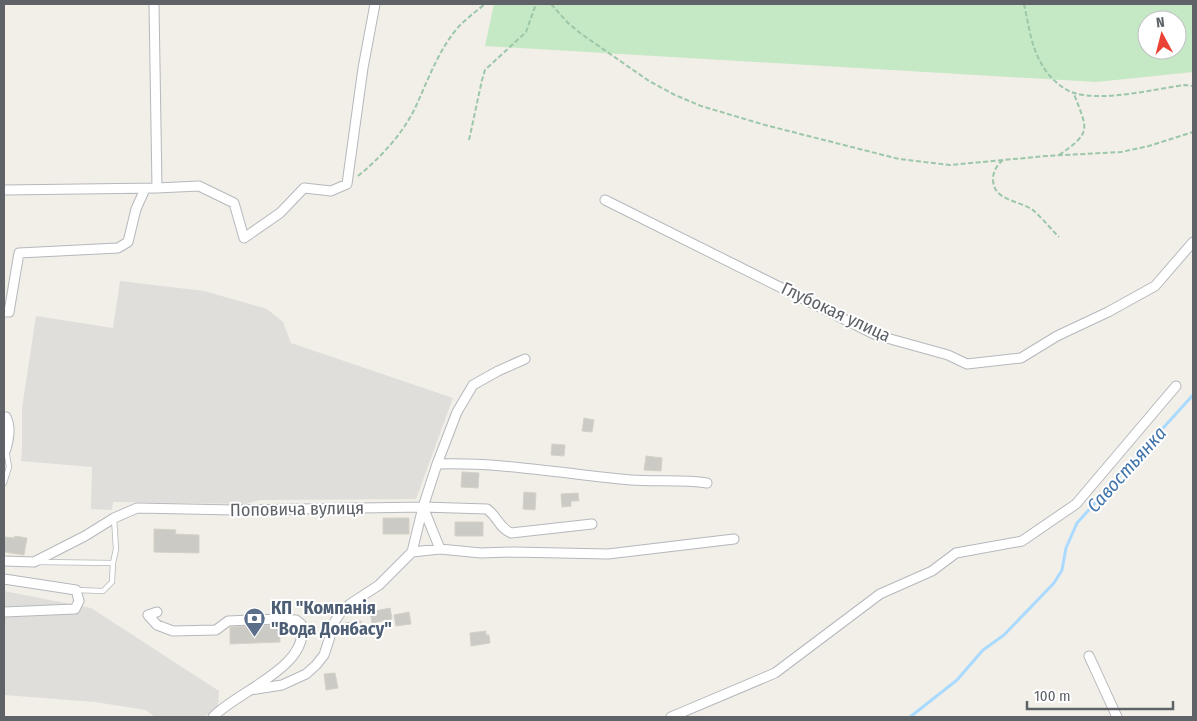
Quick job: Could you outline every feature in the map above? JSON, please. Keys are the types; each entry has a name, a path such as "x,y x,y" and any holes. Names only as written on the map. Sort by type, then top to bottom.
{"street":[{"path":"154,4 157,188"},
{"path":"4,190 146,189 199,186 234,203 244,238 280,213 304,188 331,191 347,184 363,68 375,4"},
{"path":"4,312 9,312 19,253 118,248 128,242 136,209 146,189"},
{"name":"Глубокая улица","path":"606,200 876,335 948,355 967,364 1022,358 1057,336 1108,312 1155,286 1193,242"},
{"path":"250,690 282,685 306,674 324,655 335,621 341,612 380,585 412,552 423,507 457,412 473,385 498,370 524,360"},
{"path":"671,717 775,673 880,594 932,571 956,553 1022,541 1076,504 1176,386"},
{"path":"4,417 6,417 9,424 9,438 5,449"},
{"path":"437,464 488,464 643,481 692,481 707,483"},
{"path":"423,507 440,549"},
{"name":"Поповича вулиця","path":"4,561 34,562 85,536 114,518 137,508 235,510 423,507 486,509 495,515 502,529 511,533 592,524"},
{"path":"412,552 440,549 481,553 608,554 734,539"},
{"path":"4,578 76,590 79,601 74,609 4,612"},
{"path":"157,612 148,614 157,625 173,631 216,630 228,620 296,620 301,624 302,638 292,658 281,669 235,698 213,717"},
{"path":"1090,656 1117,717"}],"lane":[{"path":"4,483 9,467 5,449"},
{"path":"76,590 103,591 112,582 116,549 114,518"},
{"path":"34,562 113,563"}],"path":[{"path":"347,184 386,150 403,128 415,108 442,49 466,19 485,4"},
{"path":"469,140 485,70 526,32 536,4"},
{"path":"551,4 580,33 649,80 675,95 701,106 765,125 899,159 950,165 1059,155 1121,152 1149,146 1193,132"},
{"path":"1024,4 1040,62 1048,74 1062,87 1074,93 1106,96 1169,87 1193,86"},
{"path":"1059,155 1079,140 1084,132 1085,124 1074,93"},
{"path":"1003,160 994,172 993,180 995,189 1000,196 1016,201 1034,211 1059,237"}],"shaded area":[{"path":"120,281 204,291 267,309 283,322 291,343 453,398 416,499 260,500 246,504 113,502 112,510 91,509 92,467 21,461 22,408 36,316 113,328"},
{"path":"4,591 91,608 219,691 218,706 204,717 155,717 146,710 95,702 4,695"}],"green space":[{"path":"494,4 1193,4 1193,72 1096,82 485,46"}],"building":[{"path":"584,418 594,420 592,432 582,431"},
{"path":"552,444 565,445 564,456 551,455"},
{"path":"646,456 662,458 661,471 644,470"},
{"path":"462,472 479,473 478,488 461,487"},
{"path":"524,492 536,493 535,510 523,509"},
{"path":"578,493 579,501 571,501 571,506 562,507 561,494"},
{"path":"383,518 409,518 409,534 383,534"},
{"path":"455,522 483,522 483,536 455,536"},
{"path":"154,529 176,530 175,534 199,535 199,553 154,552"},
{"path":"15,536 27,538 24,555 4,552 5,537 14,538"},
{"path":"390,608 392,619 372,623 370,612"},
{"path":"409,612 411,624 396,626 394,615"},
{"path":"361,621 362,629 346,632 345,623"},
{"path":"279,625 280,642 230,644 230,627"},
{"path":"486,631 486,635 489,635 490,643 471,646 470,633"},
{"path":"335,673 338,688 326,690 324,674"}],"waterway":[{"name":"Савостьянка","path":"910,717 957,680 983,650 1004,635 1054,583 1062,570 1066,548 1077,523 1193,395"}],"place":[{"name":"КП \"Компанія \"Вода Донбасу\"","path":"255,637"}]}
